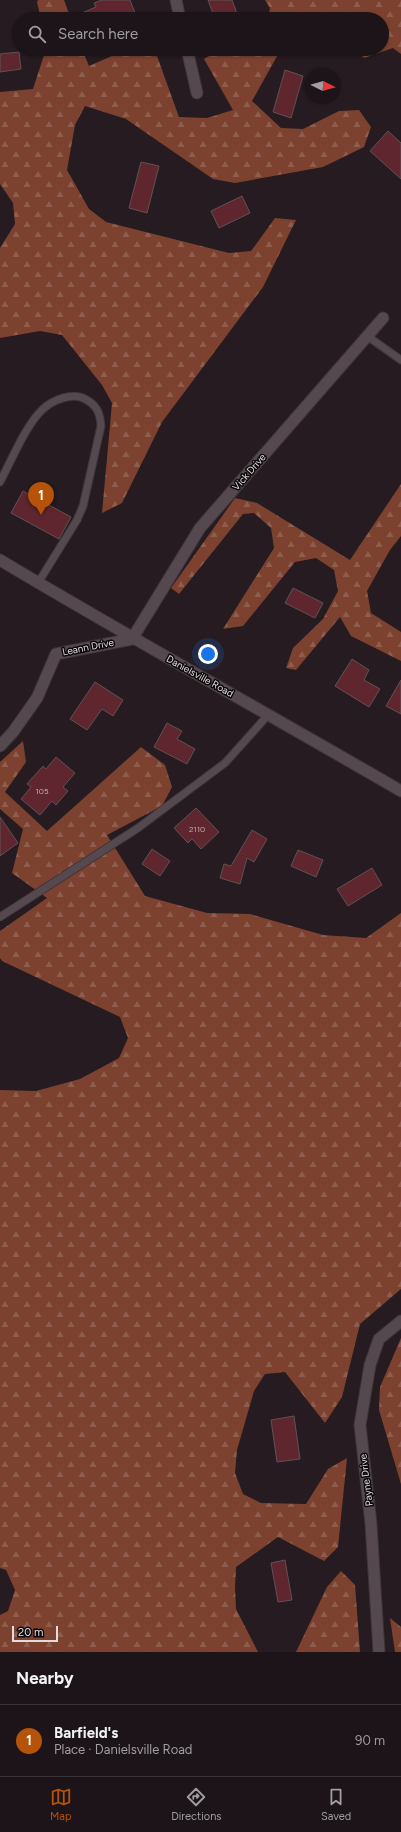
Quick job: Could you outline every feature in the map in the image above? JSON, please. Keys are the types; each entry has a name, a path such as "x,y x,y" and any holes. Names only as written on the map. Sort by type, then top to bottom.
{"street":[{"path":"176,0 179,12"},
{"path":"189,56 197,93"},
{"name":"Vick Drive","path":"132,639 200,528 383,318"},
{"name":"Danielsville Road","path":"0,560 132,639 269,714 401,791"},
{"name":"Leann Drive","path":"0,746 13,732 37,698 56,654 132,639"},
{"name":"Payne Drive","path":"379,1652 371,1524 360,1425 370,1365 379,1339 401,1321"}],"lane":[{"path":"367,336 401,360"},
{"path":"0,482 27,430 42,410 59,400 73,396 84,398 95,405 100,414 101,426 83,506 77,520 38,583"},
{"path":"0,917 138,828 219,768 269,714"}],"green space":[{"path":"38,0 64,0 68,12 39,12 37,2"},
{"path":"265,0 401,0 401,54 393,48 389,49 389,12 269,12 270,8"},
{"path":"44,56 85,56 89,66 112,56 157,56 179,117 207,118 233,110 204,59 209,56 277,56 252,101 281,128 303,129 339,111 359,110 371,127 364,147 323,167 235,183 213,179 126,119 85,106 75,125 67,170 89,209 106,222 229,253 251,251 275,218 296,220 263,287 162,422 122,503 102,513 112,403 102,385 62,335 40,331 0,338 0,248 15,224 13,203 0,184 0,92 33,89"},
{"path":"401,484 401,536 390,550 367,591 371,613 401,632 401,661 351,636 340,617 296,670 286,668 293,648 323,619 338,591 334,570 316,558 295,562 243,626 223,629 274,548 271,528 254,513 243,514 179,594 171,588 235,498 257,503 350,560"},
{"path":"23,741 26,762 5,792 47,831 141,747 165,765 172,787 162,806 107,835 145,896 207,913 250,914 323,935 366,938 401,913 401,1289 360,1324 342,1397 325,1423 285,1372 265,1374 254,1391 237,1450 235,1473 243,1494 261,1503 306,1504 328,1469 347,1458 338,1547 324,1561 278,1537 236,1567 236,1609 258,1652 0,1652 0,1615 8,1611 15,1590 6,1570 0,1568 0,1090 36,1091 80,1079 119,1058 128,1038 120,1017 2,961 0,958 0,931 47,898 12,873 23,829 0,809 0,762"},
{"path":"401,1338 401,1484 379,1410 380,1387"},
{"path":"341,1571 355,1585 360,1652 296,1652 327,1587"},
{"path":"390,1618 401,1627 401,1652 395,1652"}],"building":[{"path":"102,0 130,0 135,12 84,12 96,7 94,3"},
{"path":"208,0 232,0 236,12 212,12"},
{"path":"12,53 12,56 19,56 21,69 0,72 0,54"},
{"path":"285,70 303,76 291,118 273,112"},
{"path":"388,131 401,143 401,179 370,151"},
{"path":"141,162 159,166 147,213 129,208"},
{"path":"242,196 250,213 219,228 211,211"},
{"path":"23,491 71,517 59,539 11,513"},
{"path":"293,588 323,603 315,618 285,603"},
{"path":"352,659 369,670 364,680 380,689 369,707 335,686"},
{"path":"401,680 401,714 386,706"},
{"path":"95,682 123,700 113,716 102,709 87,730 70,719"},
{"path":"167,723 182,731 177,739 195,749 187,764 154,747"},
{"path":"56,757 75,773 63,787 68,791 56,805 52,801 40,815 21,799 31,787 27,784 43,766 46,769"},
{"path":"196,808 219,832 201,849 192,839 188,843 174,828"},
{"path":"0,817 18,843 0,856"},
{"path":"252,830 267,839 254,862 247,858 240,884 220,878 224,864 231,866"},
{"path":"152,849 170,861 160,876 142,864"},
{"path":"298,850 323,860 316,877 291,866"},
{"path":"372,868 382,885 348,906 337,889"},
{"path":"294,1416 300,1459 277,1462 271,1420"},
{"path":"285,1560 292,1600 278,1602 271,1563"}],"place":[{"name":"Barfield's","path":"41,515"}]}
